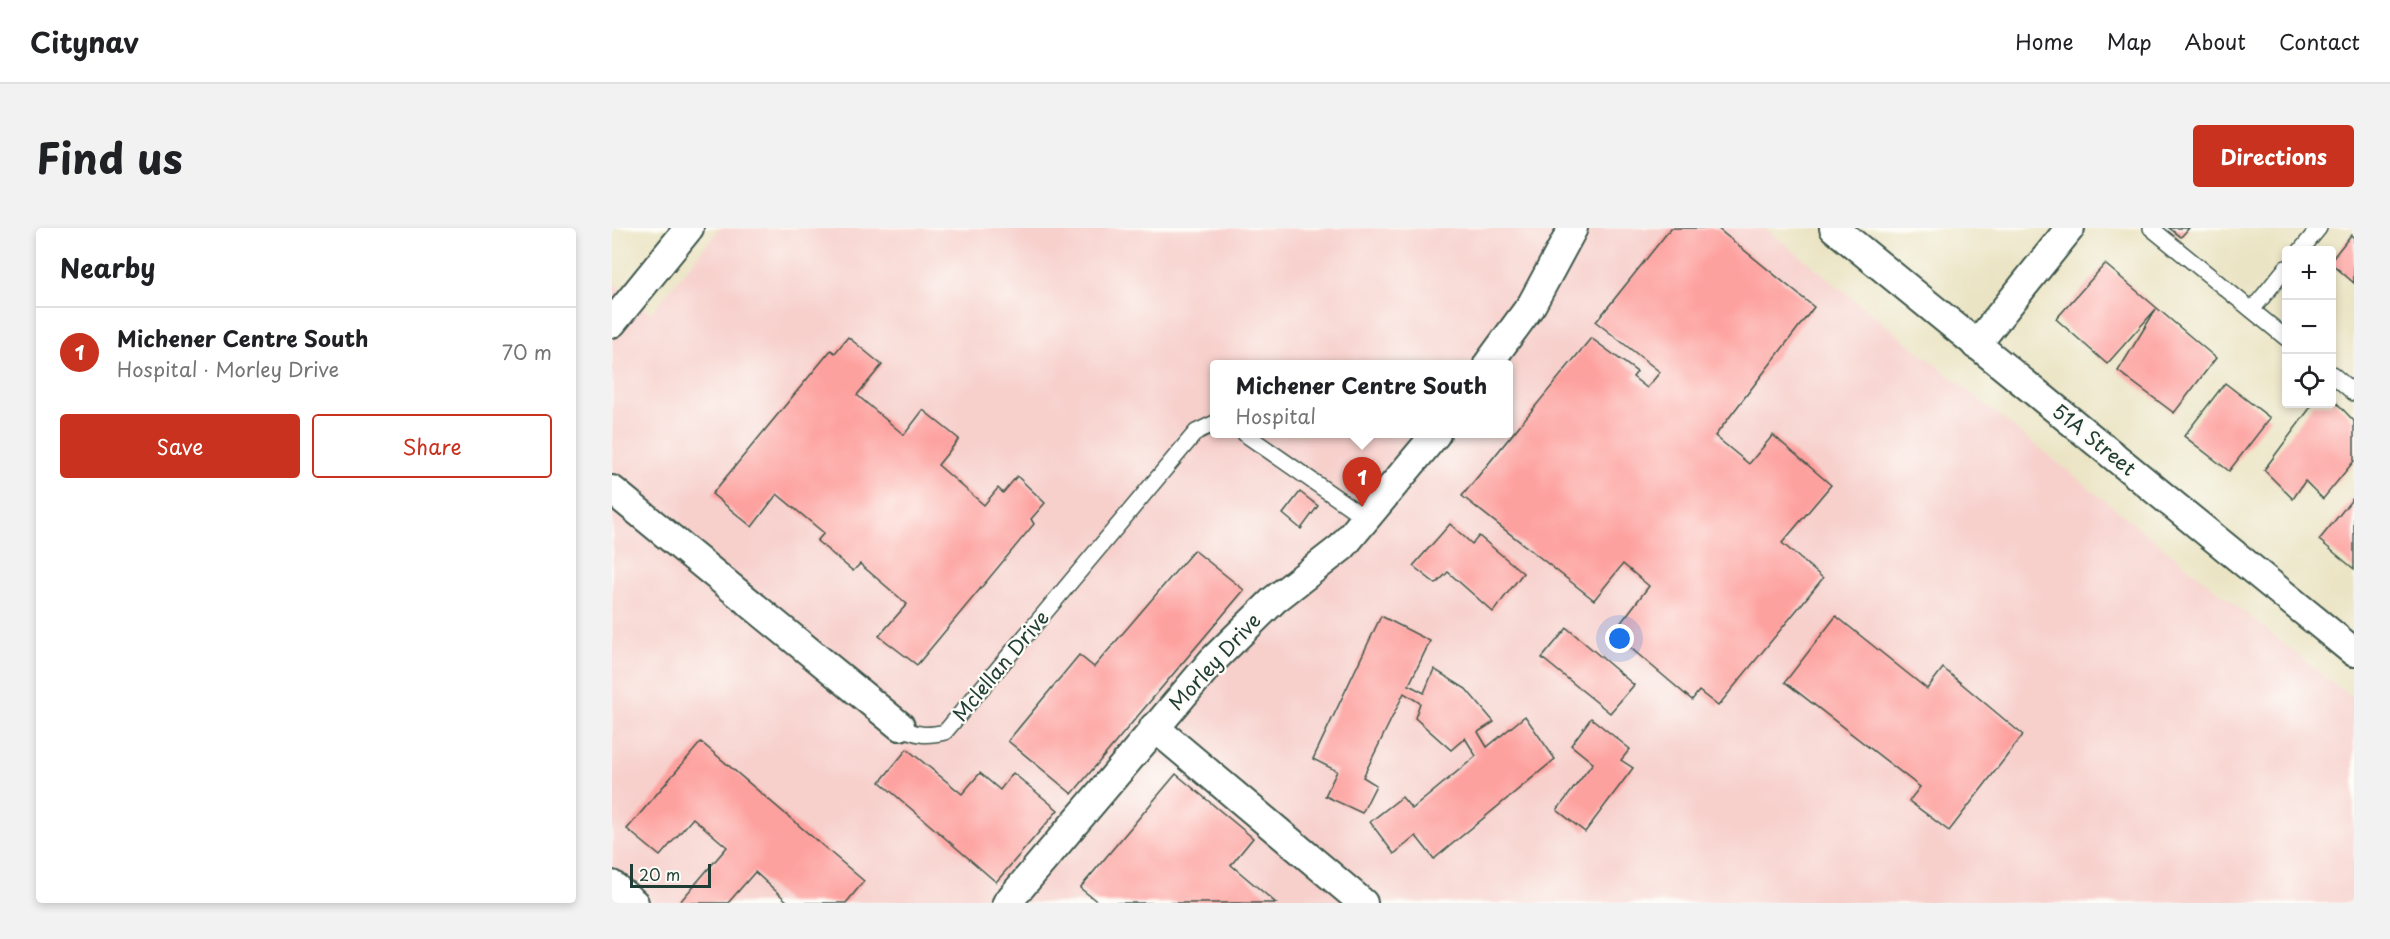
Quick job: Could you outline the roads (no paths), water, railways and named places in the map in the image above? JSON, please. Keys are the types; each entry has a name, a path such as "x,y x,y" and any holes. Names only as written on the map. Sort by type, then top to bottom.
{"street":[{"path":"1491,360 1532,304 1573,228"},
{"name":"51A Street","path":"1834,228 2354,652"},
{"path":"1976,345 2070,228"},
{"path":"612,323 685,233"},
{"name":"Morley Drive","path":"1007,903 1212,661 1282,593 1336,553 1367,519 1433,438"},
{"name":"Mclellan Drive","path":"612,490 900,726"},
{"path":"1155,727 1363,903"},
{"path":"612,885 634,903"}],"lane":[{"path":"2151,228 2282,335"},
{"path":"2304,246 2319,228"},
{"path":"2252,310 2282,273"},
{"path":"2336,378 2354,393"},
{"name":"Mclellan Drive","path":"900,726 913,734 929,735 945,732 1196,432 1210,425"},
{"path":"1251,438 1367,519"}],"place":[{"name":"Michener Centre South","path":"1362,507"}]}
